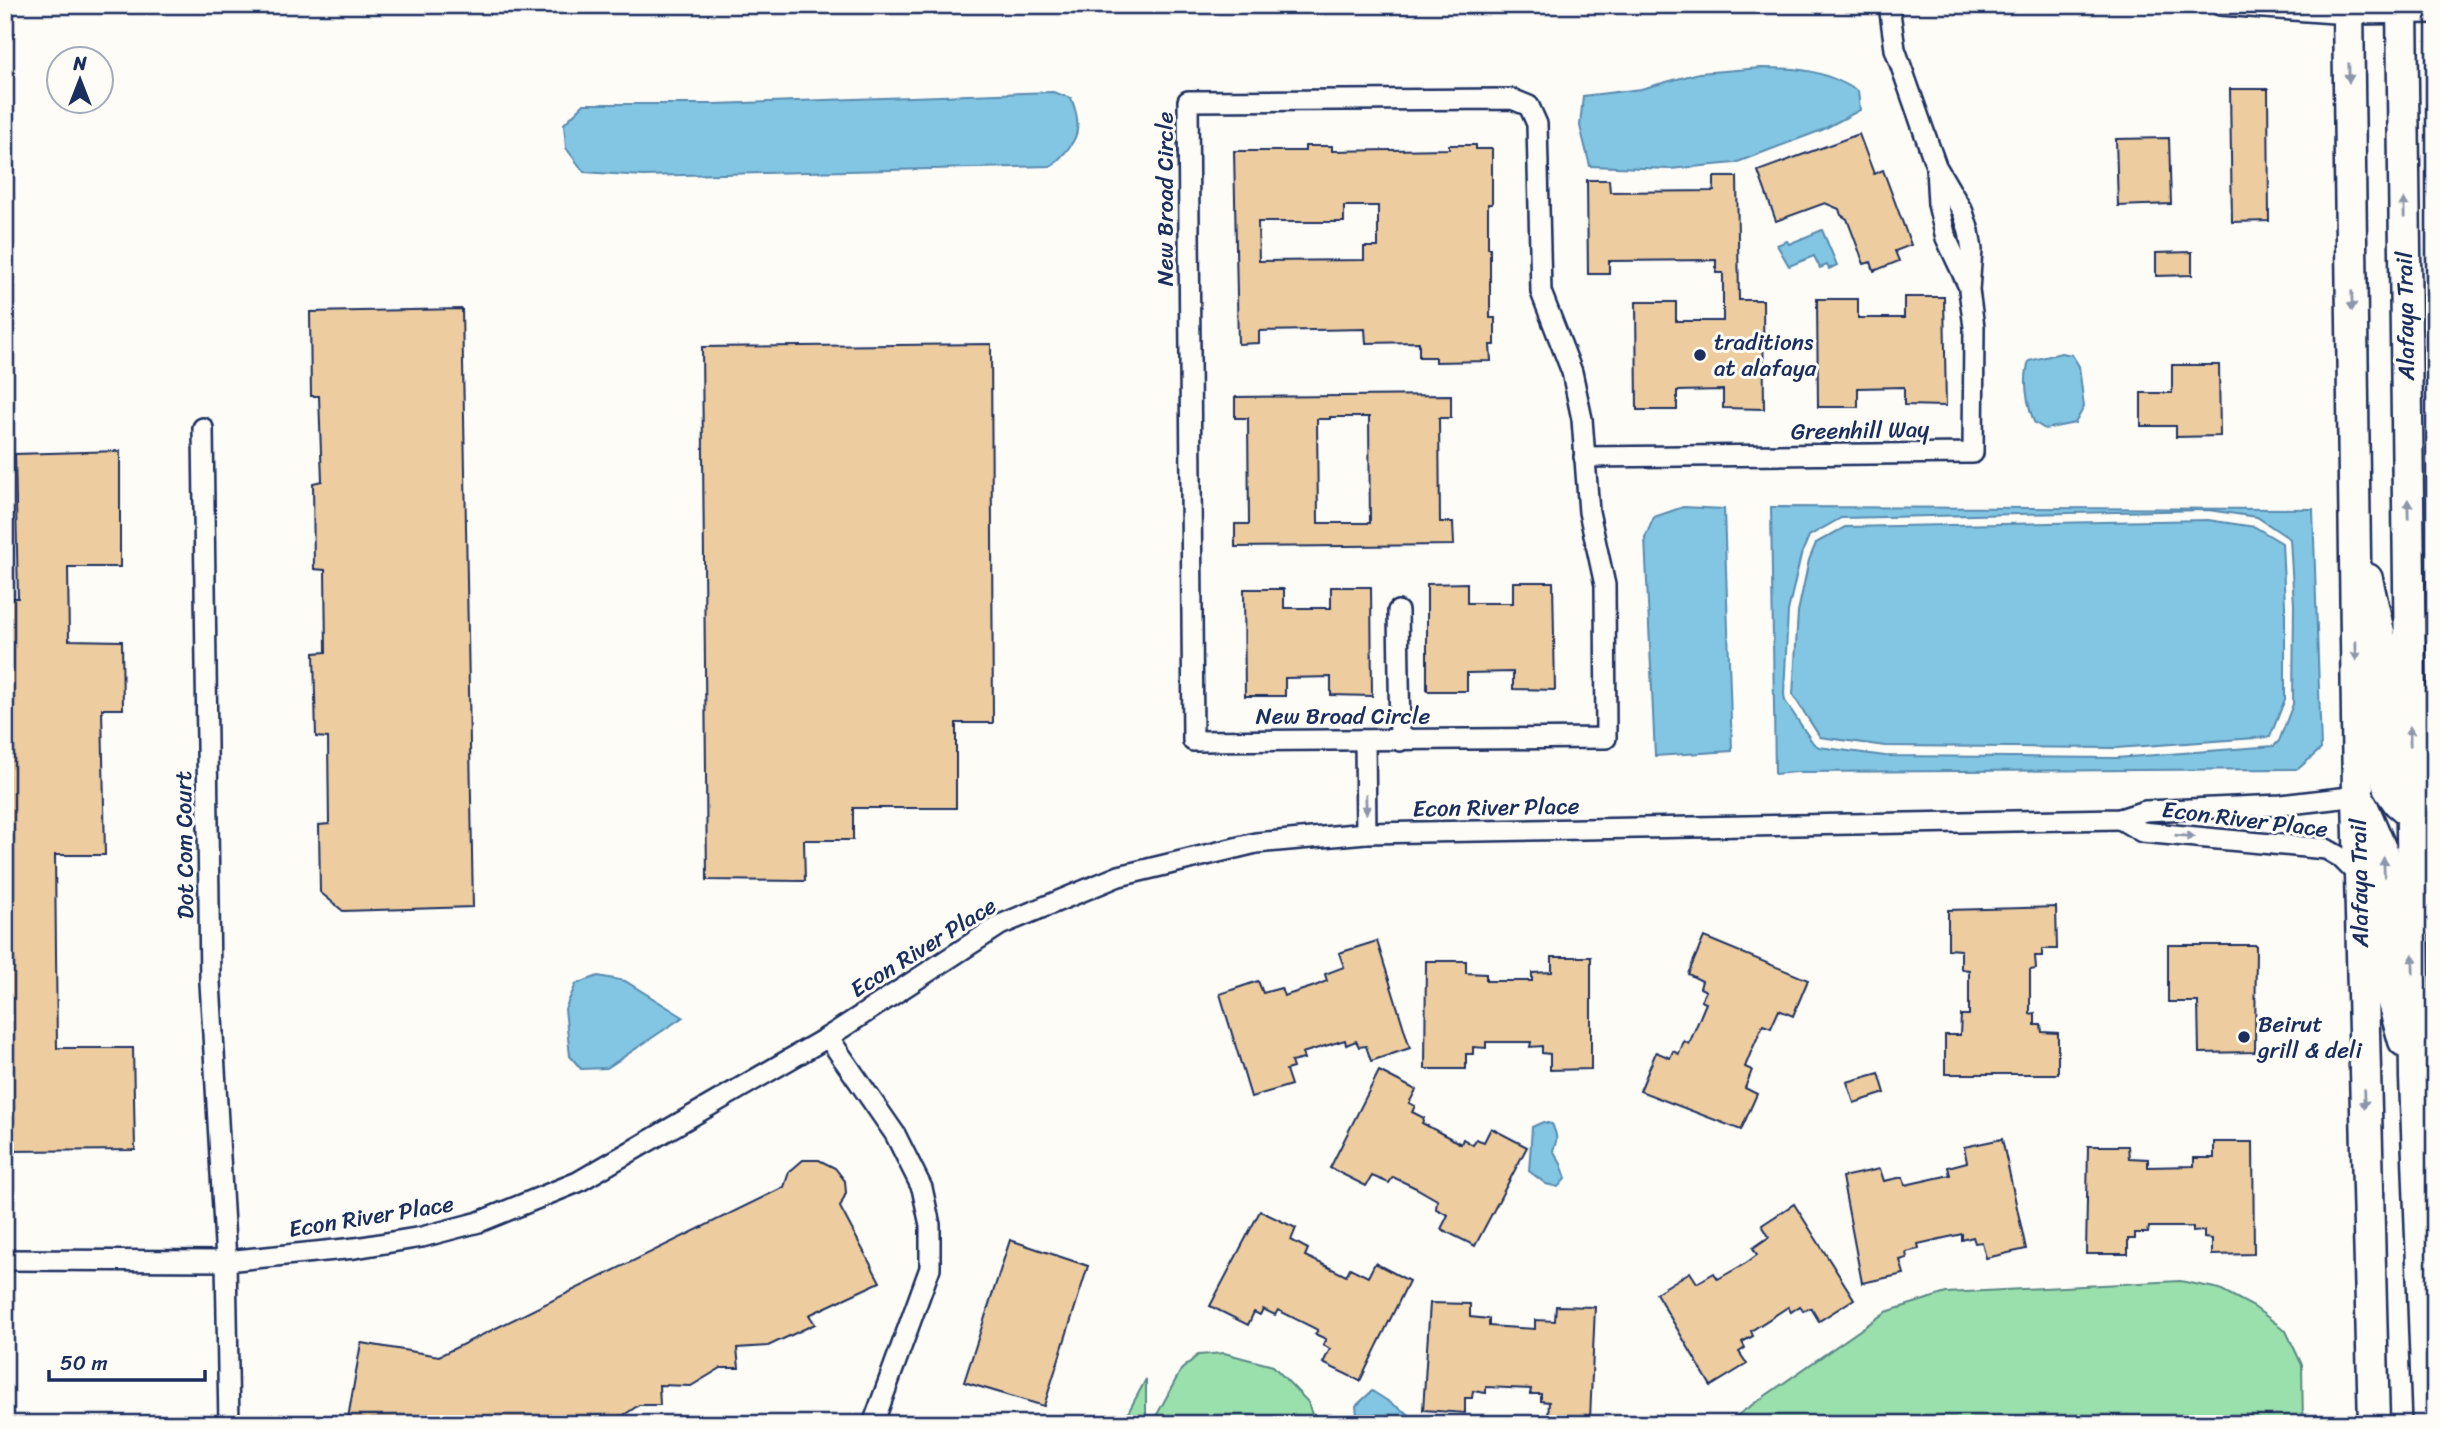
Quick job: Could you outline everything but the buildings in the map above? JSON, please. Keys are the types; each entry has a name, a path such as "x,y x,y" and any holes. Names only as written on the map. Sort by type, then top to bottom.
{"main road":[{"name":"Alafaya Trail","path":"2348,9 2357,796 2374,1424"},
{"name":"Alafaya Trail","path":"2402,9 2423,813 2415,1078 2428,1424"},
{"path":"2354,520 2384,654 2385,769 2389,789 2398,802 2423,813"},
{"path":"2357,796 2384,854 2387,981 2415,1078"}],"street":[{"name":"Greenhill Way","path":"1584,457 1973,453 1974,327 1969,290 1972,250 1969,231 1963,212 1936,166 1895,49 1889,5"},
{"path":"2220,5 2402,9 2435,13"},
{"name":"New Broad Circle","path":"1512,99 1529,106 1538,124 1541,292 1572,372 1582,419 1584,457 1589,512 1605,585 1606,738 1193,741 1188,101 1512,99"},
{"name":"Dot Com Court","path":"203,428 210,982 226,1261 229,1424"},
{"path":"1398,611 1400,741"},
{"path":"1365,741 1366,834"},
{"name":"Econ River Place","path":"5,1260 226,1261 355,1248 422,1237 479,1222 579,1182 828,1037 1000,925 1119,876 1256,843 1366,834 2120,819 2145,811 2281,805 2357,796"},
{"name":"Econ River Place","path":"2120,819 2142,832 2326,849 2340,857 2359,876"},
{"path":"828,1037 895,1134 922,1188 930,1225 930,1268 873,1424"}],"green space":[{"path":"2180,1281 2220,1289 2254,1307 2286,1331 2302,1365 2303,1424 1730,1424 1739,1414 1886,1312 1946,1293"},
{"path":"1224,1353 1273,1366 1308,1402 1315,1424 1152,1424 1181,1370 1198,1355"},
{"path":"1146,1379 1146,1415 1141,1424 1122,1424"}],"water":[{"path":"1761,68 1800,70 1834,79 1858,91 1860,110 1822,130 1735,163 1670,169 1590,166 1580,126 1583,96 1641,89 1699,73"},
{"path":"1053,92 1071,98 1077,128 1072,143 1052,166 643,176 584,172 566,148 564,124 584,104 715,104"},
{"path":"1822,230 1837,265 1829,269 1827,265 1820,268 1814,256 1789,266 1777,245 1787,241 1789,244"},
{"path":"2061,353 2072,355 2079,366 2084,407 2075,423 2045,429 2034,422 2027,392 2027,368 2029,361"},
{"path":"1683,507 1724,509 1732,751 1655,756 1645,538 1654,517"},
{"path":"1771,507 2313,509 2321,749 2298,769 1775,774","holes":["2208,510 2257,517 2290,539 2294,605 2293,704 2279,741 2274,746 2116,758 1885,756 1819,747 1813,743 1785,701 1788,611 1801,555 1809,536 1841,518"]},
{"path":"2208,520 2255,527 2282,543 2285,699 2270,737 2116,748 1885,746 1820,737 1793,695 1798,612 1809,560 1816,543 1845,527"},
{"path":"598,976 625,981 683,1017 607,1068 581,1069 570,1056 565,1009 576,984"},
{"path":"1543,1122 1552,1124 1556,1134 1553,1150 1566,1178 1558,1187 1546,1184 1529,1171 1532,1127"},
{"path":"1372,1391 1421,1422 1454,1424 1358,1424 1356,1406"}],"place":[{"name":"traditions at alafaya","path":"1700,355"},
{"name":"Beirut grill & deli","path":"2244,1037"}]}
